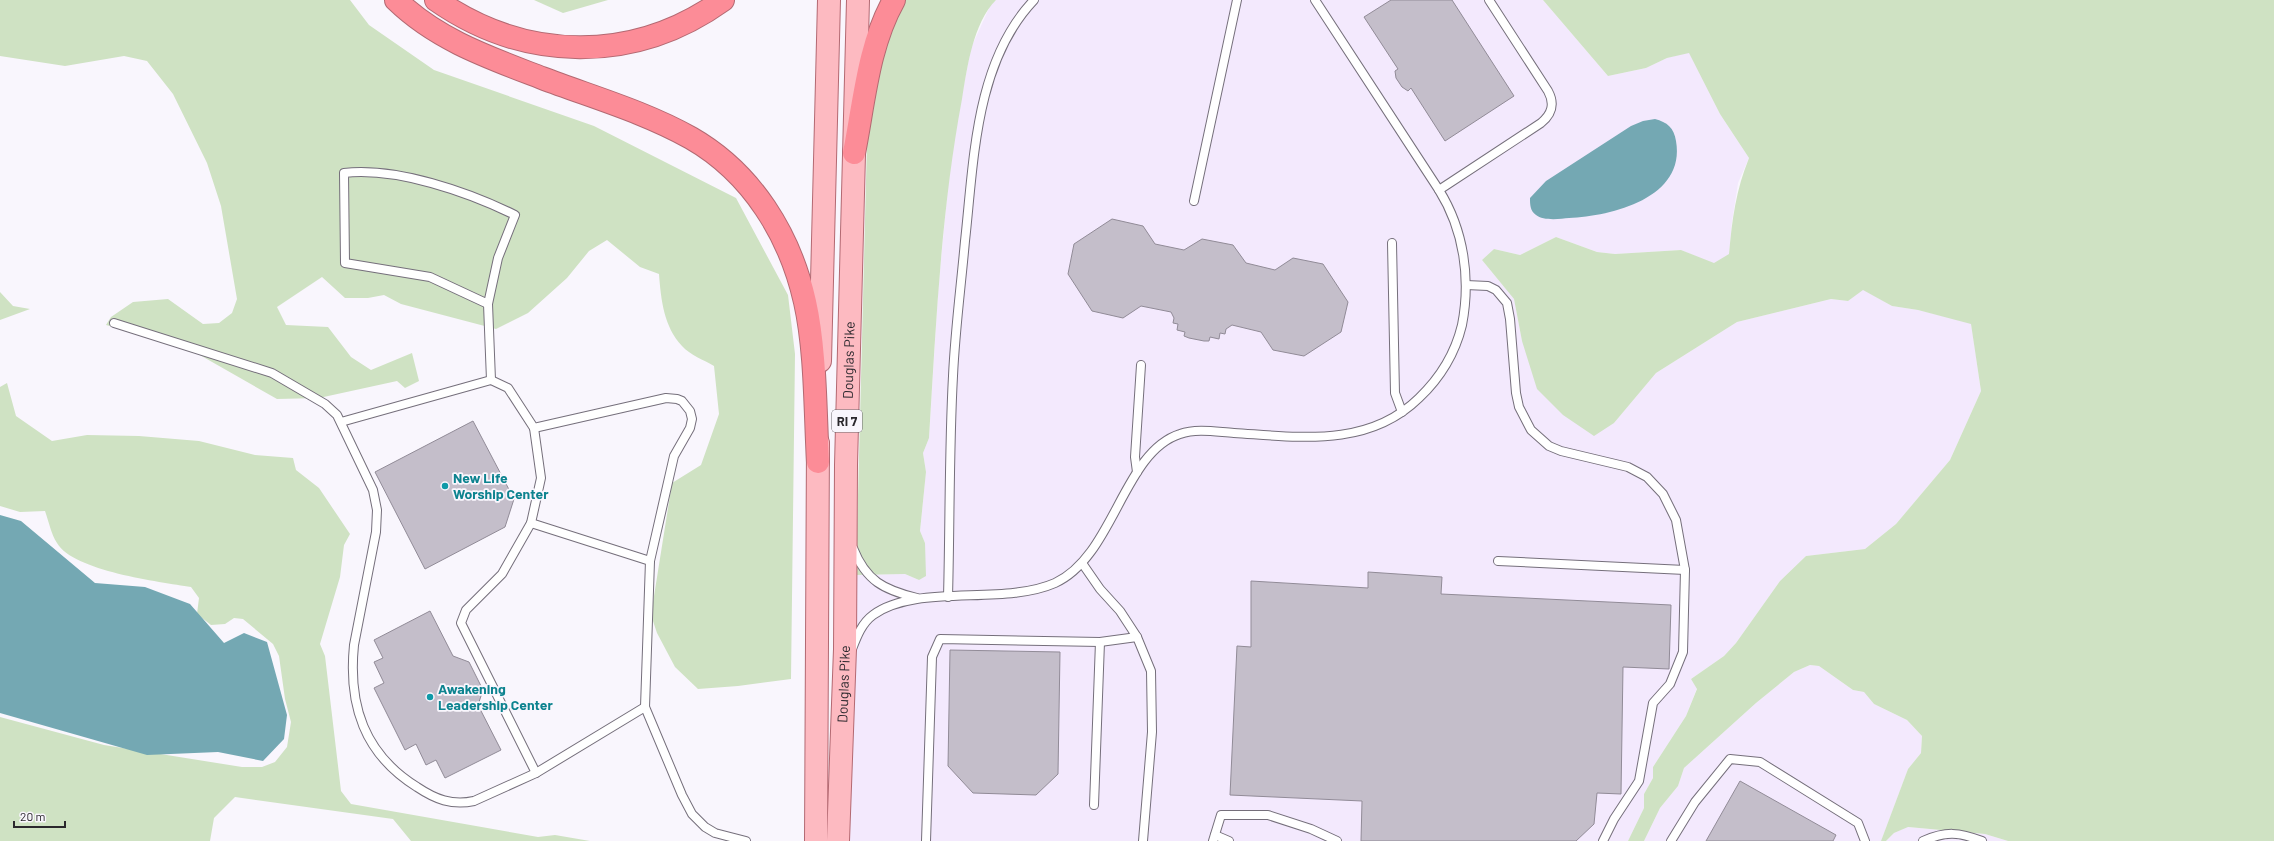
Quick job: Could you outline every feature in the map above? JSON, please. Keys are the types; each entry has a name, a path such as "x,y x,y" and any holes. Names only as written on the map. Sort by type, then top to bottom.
{"highway":[{"path":"396,0 437,32 469,49 678,131 723,161 750,188 770,214 785,242 796,271 805,304 811,350 818,462"},
{"path":"436,0 471,22 509,37 554,46 577,48 601,47 645,39 688,22 723,0"},
{"path":"854,154 873,54 883,23 894,0"}],"main road":[{"name":"Douglas Pike","path":"816,841 818,677 816,554 828,0"},
{"name":"Douglas Pike","path":"838,841 844,680 845,526 858,0"}],"lane":[{"path":"948,597 953,377 975,153 986,94 1001,48 1016,22 1034,0"},
{"path":"1194,201 1237,0"},
{"path":"1439,190 1541,124 1551,110 1552,103 1548,91 1489,0"},
{"path":"844,680 852,649 868,620 881,610 920,598 1038,589 1063,579 1082,563 1121,502 1147,457 1172,437 1188,432 1327,437 1368,430 1402,412 1432,385 1452,355 1462,321 1466,285 1463,254 1458,229 1451,211 1439,190 1317,1"},
{"path":"488,304 430,278 345,263 344,173 358,172 418,180 487,201 515,215 498,258 488,304 491,380"},
{"path":"1392,243 1395,393 1402,412"},
{"path":"1466,285 1488,286 1496,290 1507,303 1510,319 1516,393 1519,407 1531,430 1549,446 1560,451 1628,467 1647,477 1655,484 1676,520 1686,570 1683,652 1670,684 1652,703 1638,781 1614,819 1603,841"},
{"path":"114,323 272,373 325,404 341,422 376,498 376,532 352,663 354,698 368,739 381,758 398,774 422,790 443,801 464,803 498,791 536,773 645,707"},
{"path":"1137,472 1135,457 1140,366"},
{"path":"341,422 491,380 508,388 534,428 541,478 531,523 502,574 466,610 461,622 536,773"},
{"path":"534,428 666,398 676,398 687,406 692,419 690,428 674,456 650,561 645,707 678,787 692,814 715,833 746,841"},
{"path":"531,523 650,561"},
{"path":"845,526 858,560 869,577 891,590 920,598"},
{"path":"1498,561 1686,570"},
{"path":"1082,563 1100,588 1120,611 1137,637 1151,671 1152,732 1143,841"},
{"path":"926,841 932,658 940,639 1100,642 1137,637"},
{"path":"1094,805 1100,642"},
{"path":"1671,841 1694,802 1730,759 1760,762 1858,823 1865,841"},
{"path":"1229,841 1214,838 1221,816 1268,815 1311,829 1337,841"},
{"path":"1923,841 1943,833 1970,836 1982,841"}],"shaded area":[{"path":"996,0 1543,0 1608,76 1646,68 1667,58 1689,52 1720,114 1749,158 1738,183 1729,255 1714,264 1681,250 1615,254 1597,252 1556,237 1520,255 1494,249 1482,260 1514,299 1522,341 1614,423 1656,373 1737,322 1831,299 1848,301 1863,289 1892,306 1918,310 1971,323 1981,391 1950,460 1896,524 1865,549 1806,556 1780,581 1736,643 1724,656 1691,679 1697,688 1686,716 1653,767 1653,778 1644,794 1644,808 1628,841 830,841 852,575 905,574 919,580 925,543 920,532 926,472 923,453 929,438 938,293 951,153 971,48 990,6"},
{"path":"1810,665 1819,666 1853,690 1864,692 1874,704 1907,720 1922,736 1921,753 1908,769 1881,841 1644,841 1660,808 1678,786 1684,768 1756,703 1794,672"},
{"path":"1907,827 1985,834 2008,841 1886,841 1894,833"}],"green space":[{"path":"0,0 350,0 369,25 434,70 594,126 736,198 788,295 795,354 791,679 738,686 698,689 675,667 657,633 651,615 672,483 701,465 719,414 714,366 689,352 676,339 664,313 659,274 640,267 607,240 589,251 567,278 528,313 496,329 401,304 384,295 368,298 345,298 322,277 277,307 286,325 328,327 351,357 371,370 412,353 419,381 405,388 397,381 319,398 277,399 184,346 106,325 111,317 133,302 168,299 203,324 219,323 232,313 237,299 221,206 207,163 173,94 147,61 124,56 65,66 0,56"},
{"path":"534,0 608,0 563,13"},
{"path":"898,0 996,0 982,21 972,46 949,183 940,268 929,438 923,453 926,472 920,531 925,543 926,576 919,580 905,574 856,575 868,102"},
{"path":"1543,0 2274,0 2274,841 2008,841 1985,834 1908,827 1894,833 1886,841 1881,841 1908,769 1921,753 1922,736 1907,720 1874,704 1864,692 1853,690 1819,666 1810,665 1794,672 1756,703 1684,768 1678,786 1660,808 1644,841 1628,841 1644,808 1644,794 1653,778 1653,767 1686,716 1697,689 1691,679 1724,656 1736,643 1780,581 1806,556 1865,549 1896,524 1950,460 1981,391 1971,324 1918,310 1892,306 1863,290 1848,301 1831,299 1737,322 1656,373 1614,423 1594,436 1563,415 1537,389 1522,341 1514,299 1482,260 1494,249 1520,255 1556,237 1597,252 1615,254 1681,250 1714,263 1729,254 1735,205 1749,158 1720,114 1689,53 1667,58 1646,68 1608,76"},
{"path":"0,292 13,306 30,309 0,320"},
{"path":"7,383 16,416 52,441 87,435 139,436 199,441 255,455 293,458 296,470 319,488 350,534 344,545 340,577 320,644 325,656 341,791 351,804 538,837 555,835 590,841 411,841 393,819 235,797 214,818 210,841 0,841 0,717 104,745 242,767 262,767 275,762 287,747 291,722 285,699 279,656 273,644 243,619 234,618 225,624 211,625 197,614 199,598 191,587 118,574 80,561 66,553 57,543 45,511 20,512 0,506 0,387"}],"water":[{"path":"1655,119 1663,122 1672,129 1676,141 1676,161 1670,177 1658,190 1642,200 1624,208 1605,213 1561,219 1547,219 1539,217 1533,212 1530,205 1530,198 1546,181 1631,126 1643,121"},
{"path":"0,515 21,521 95,583 145,587 190,604 224,643 244,633 267,642 287,715 284,739 263,761 218,752 147,755 0,713"}],"building":[{"path":"1391,0 1452,0 1514,96 1445,141 1411,88 1408,91 1402,87 1396,78 1395,71 1398,69 1364,17"},
{"path":"1112,219 1143,226 1155,244 1184,250 1202,239 1233,245 1246,263 1275,270 1293,258 1323,264 1348,302 1341,332 1304,356 1273,350 1261,332 1232,325 1226,329 1225,334 1220,333 1219,339 1210,337 1209,341 1204,341 1189,338 1184,336 1185,332 1177,330 1178,324 1173,323 1174,318 1171,312 1141,306 1123,318 1092,311 1068,274 1074,244"},
{"name":"New Life Worship Center","path":"473,421 514,499 505,527 425,569 375,472"},
{"path":"1368,572 1442,577 1441,594 1671,605 1669,669 1623,667 1621,794 1597,793 1594,824 1576,841 1361,841 1362,801 1230,795 1237,646 1251,647 1251,581 1368,588"},
{"name":"Awakening Leadership Center","path":"430,611 453,656 469,662 483,690 478,705 501,750 445,778 436,760 426,765 416,744 405,750 374,688 384,683 374,662 383,658 374,640"},
{"path":"950,650 1060,652 1058,774 1036,795 973,793 948,766"},
{"path":"1740,781 1836,835 1833,841 1706,841"}],"place":[{"name":"New Life Worship Center","path":"445,486"},
{"name":"Awakening Leadership Center","path":"430,697"}]}
